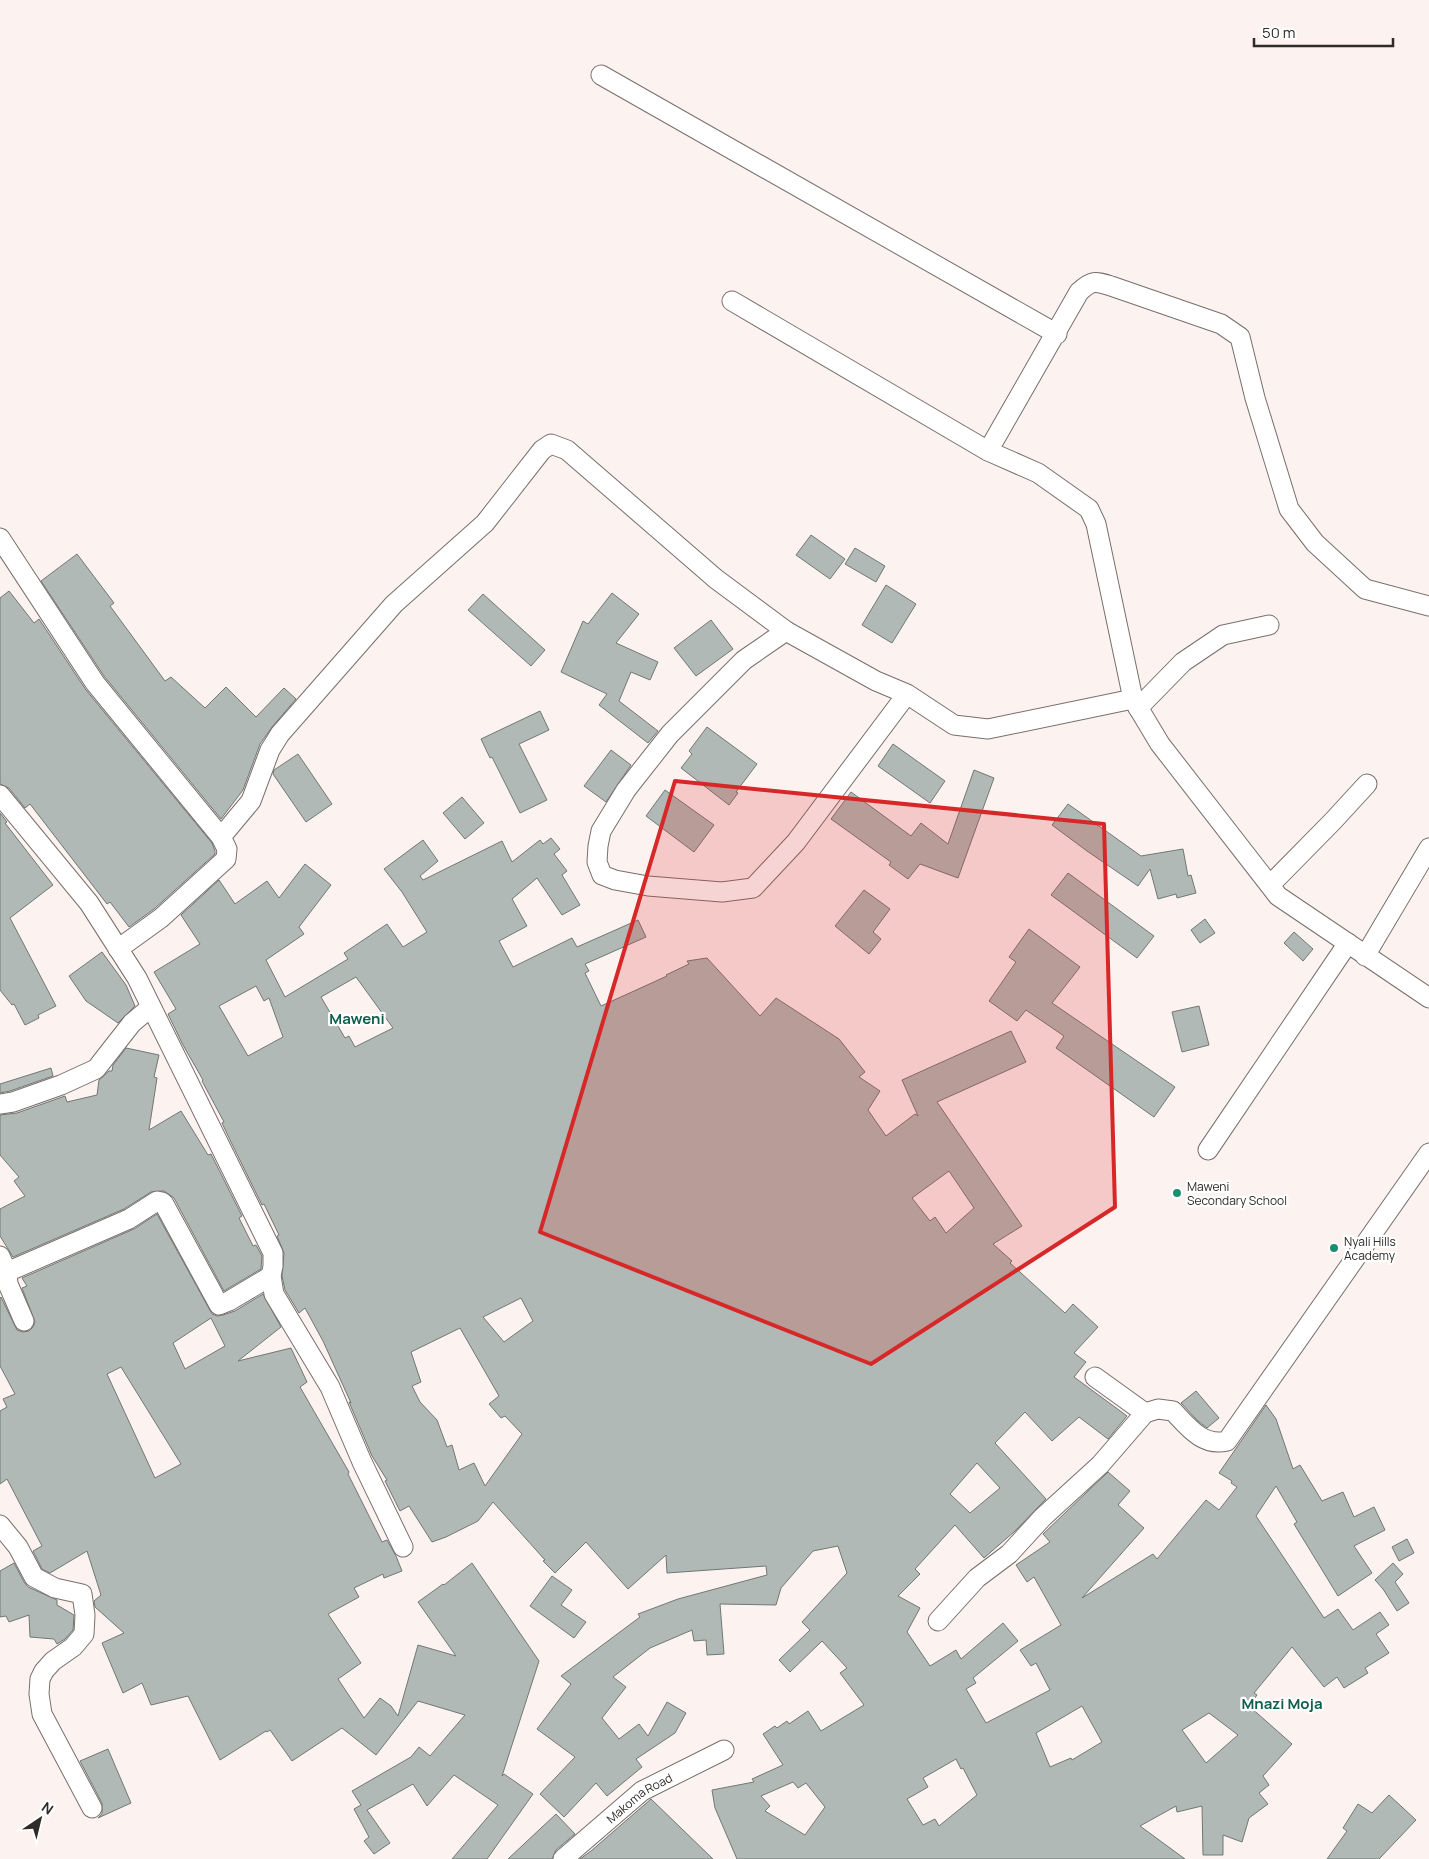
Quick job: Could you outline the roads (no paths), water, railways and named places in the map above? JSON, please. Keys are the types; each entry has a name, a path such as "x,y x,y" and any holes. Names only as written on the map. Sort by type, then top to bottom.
{"street":[{"path":"601,75 1057,334"},
{"path":"988,451 1057,334 1079,292 1088,284 1097,282 1221,324 1240,338 1255,398 1289,509 1315,543 1365,589 1429,606"},
{"path":"732,301 988,451 1038,473 1089,509 1096,524 1136,704 1160,744 1278,896 1429,998"},
{"path":"221,837 251,801 270,750 280,734 394,604 485,523 542,450 551,444 567,450 716,579 786,631 876,681 907,694 954,725 988,729 1136,704 1183,662 1223,635 1268,625"},
{"path":"0,538 95,683 221,837 227,849 226,859 161,918 118,949"},
{"path":"786,631 744,660 730,673 670,734 626,790 601,831 597,862 602,875 615,880 648,886 722,892 753,888 796,842 907,694"},
{"path":"1270,885 1367,784"},
{"path":"0,796 89,903 137,978 273,1253 271,1276 274,1294 330,1387 362,1462 403,1546"},
{"path":"1365,956 1429,848"},
{"path":"1208,1150 1348,943"},
{"path":"0,1104 13,1102 61,1085 96,1069 132,1023 151,1007"},
{"path":"938,1620 977,1578 1009,1554 1043,1517 1100,1465 1145,1413 1158,1409 1173,1411 1194,1433 1210,1442 1227,1441 1429,1153"},
{"path":"24,1321 4,1275 129,1219 158,1201 164,1204 219,1305 271,1276"},
{"path":"1095,1377 1145,1413"},
{"path":"0,1525 18,1547 34,1577 54,1588 82,1594 85,1615 84,1634 73,1647 52,1661 44,1671 40,1679 39,1694 42,1714 92,1808"},
{"name":"Makoma Road","path":"563,1859 642,1791 724,1750"}],"place":[{"name":"Maweni Secondary School","path":"1177,1193"},
{"name":"Nyali Hills Academy","path":"1334,1248"}],"district":[{"name":"Maweni","path":"357,1018"},
{"name":"Mnazi Moja","path":"1282,1703"}]}
